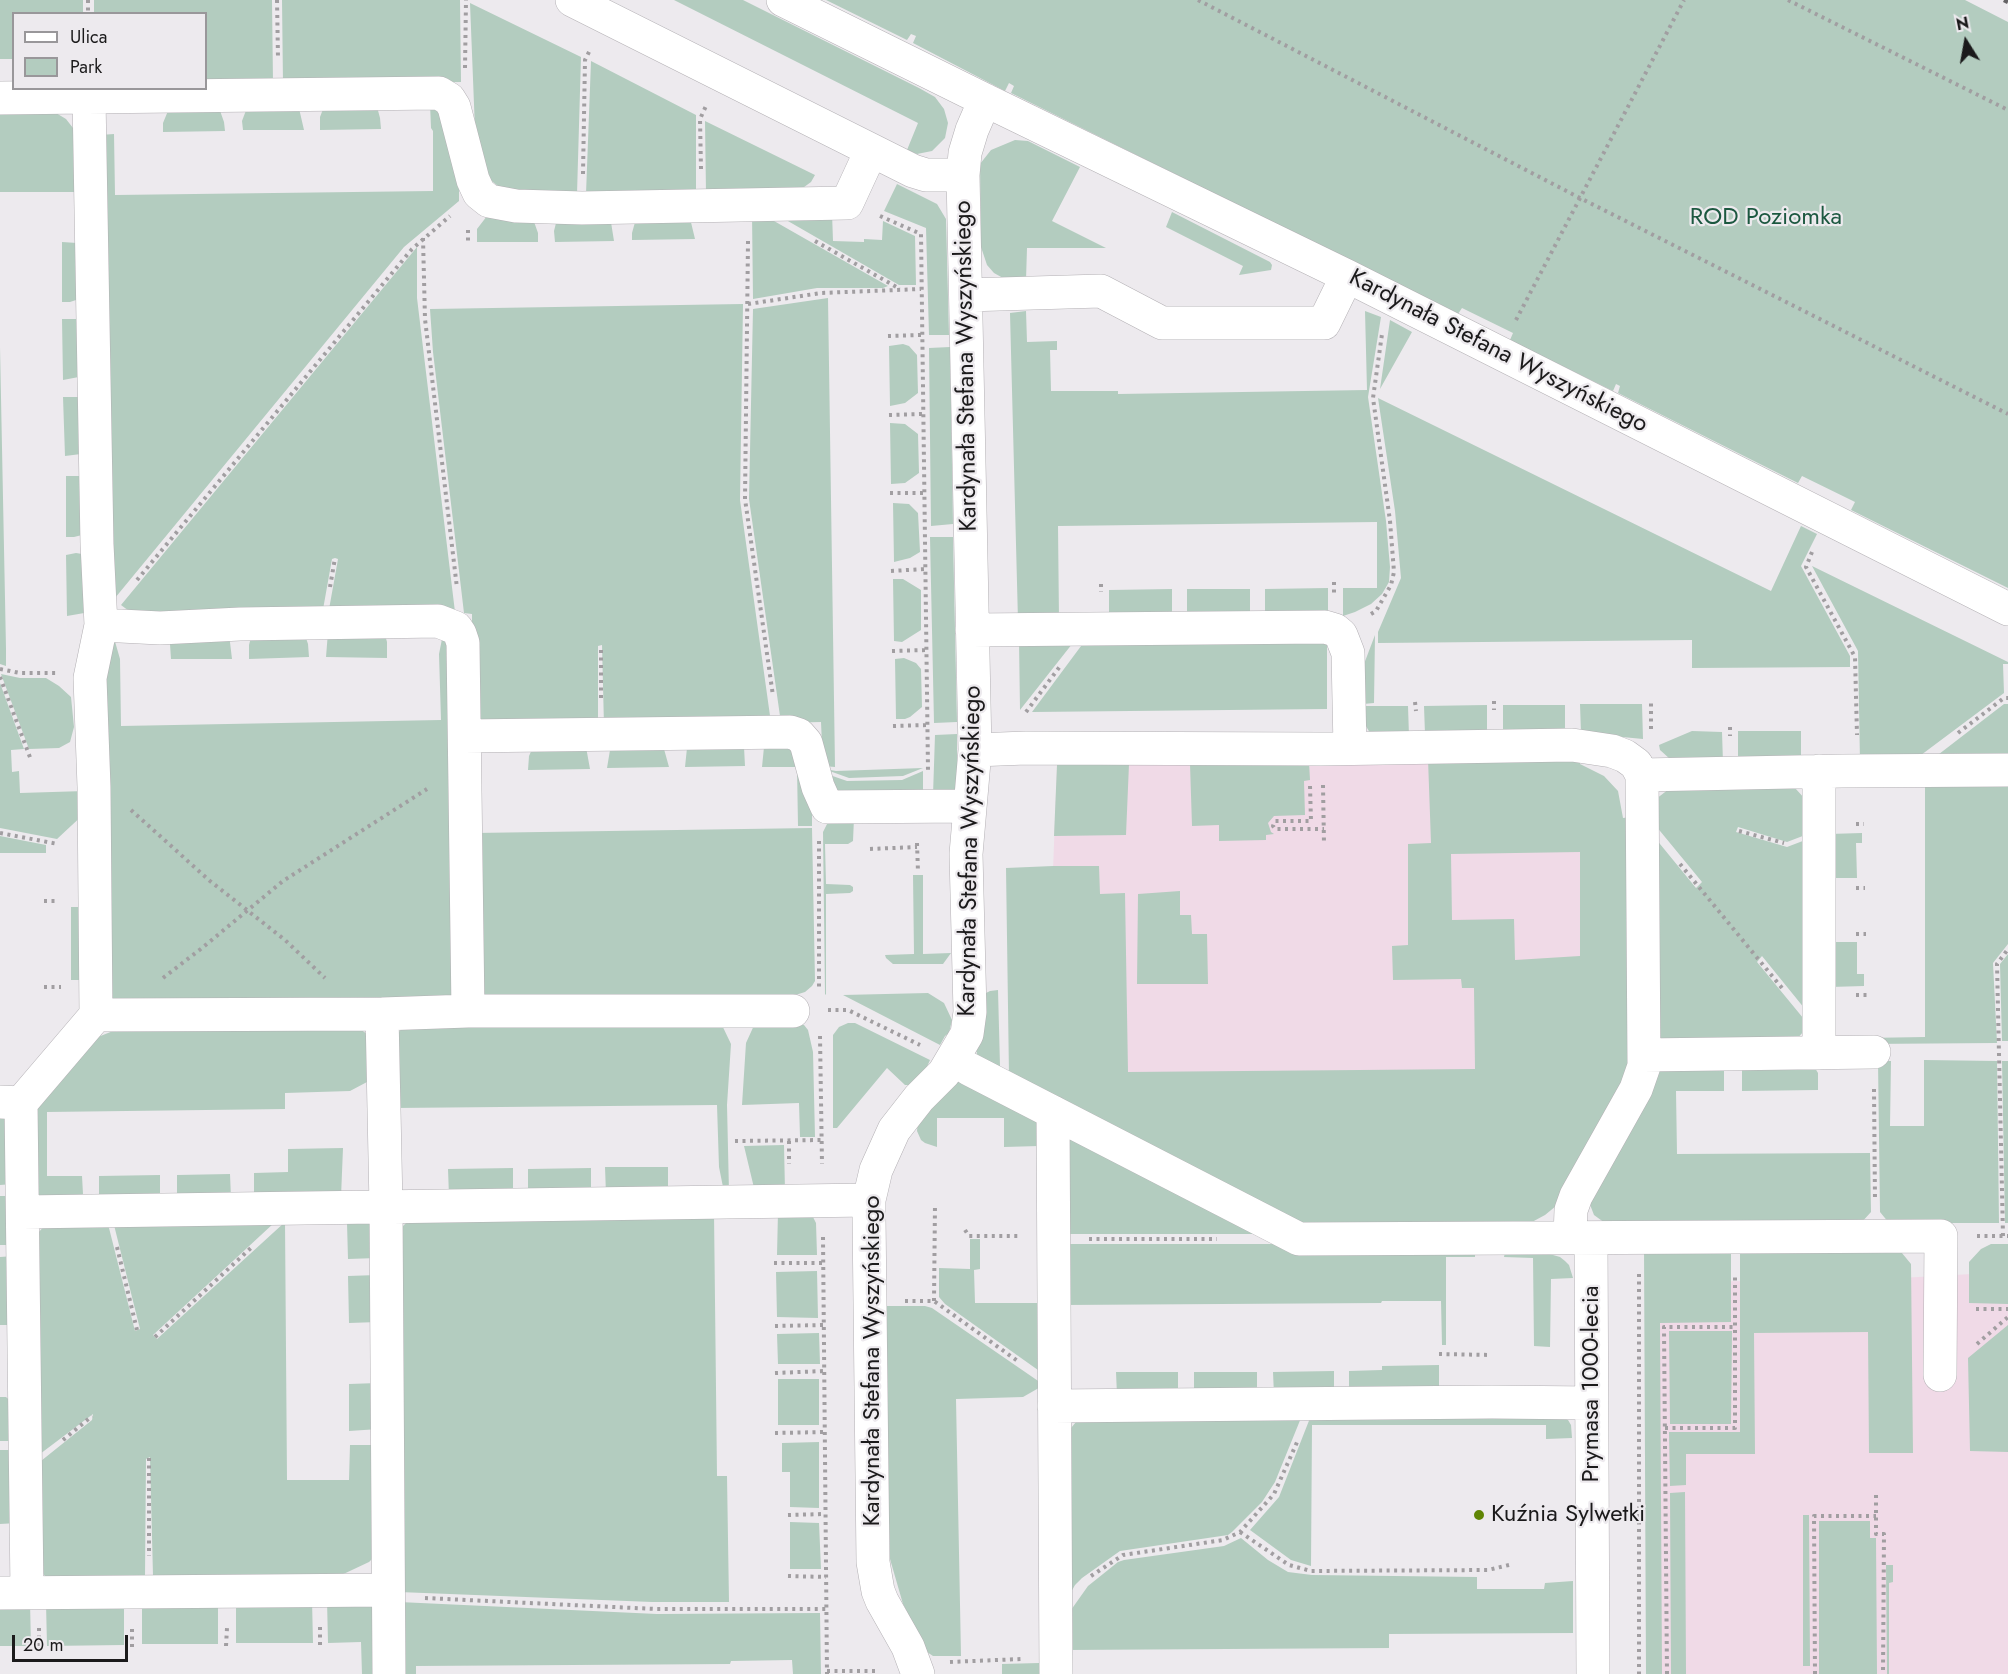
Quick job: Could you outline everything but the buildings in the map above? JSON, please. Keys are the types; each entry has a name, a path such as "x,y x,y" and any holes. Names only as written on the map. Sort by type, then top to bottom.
{"street":[{"path":"572,0 913,171 926,175 963,175"},
{"name":"Kardynała Stefana Wyszyńskiego","path":"783,0 1347,276 2008,609"},
{"path":"0,98 439,93 450,99 452,103 479,194 489,201 502,204 582,208 847,203 872,151"},
{"path":"89,98 97,553 101,625 90,678 94,788 96,1015 11,1103 24,1212 14,1592 388,1593"},
{"name":"Kardynała Stefana Wyszyńskiego","path":"918,1674 908,1647 882,1601 873,1562 869,1200 876,1170 894,1130 919,1098 944,1073 968,1034 970,1012 966,855 975,750 963,175 965,153 985,100"},
{"path":"966,295 1101,291 1162,323 1324,323 1347,276"},
{"path":"101,625 160,628 240,624 438,621 456,628 463,643 468,1011"},
{"path":"972,630 1325,627 1335,630 1341,635 1348,653 1350,748"},
{"path":"465,751 600,734 790,732 799,735 807,743 818,787 827,807 970,806"},
{"path":"975,750 1572,745 1612,751 1625,756 1636,764 1642,775 2008,770"},
{"path":"1819,771 1819,1042"},
{"name":"Prymasa 1000-lecia","path":"1593,1674 1591,1403 1580,1237 1571,1210 1576,1196 1636,1089 1644,1066 1642,775"},
{"path":"96,1015 382,1014 810,1006"},
{"path":"382,1014 386,1206 388,1674"},
{"path":"1644,1055 1819,1042 1874,1052"},
{"path":"969,1069 1299,1239 1941,1236 1940,1375"},
{"path":"1053,1112 1056,1674"},
{"path":"24,1212 869,1200"},
{"path":"1054,1396 1308,1403 1591,1403"}],"path":[{"path":"277,0 278,94"},
{"path":"452,103 465,84 466,0"},
{"path":"1198,0 1580,198 2008,414"},
{"path":"1500,353 1684,0"},
{"path":"1788,0 2008,110"},
{"path":"582,208 585,60 606,17"},
{"path":"701,205 700,119 721,75"},
{"path":"101,625 411,249 479,194"},
{"path":"847,203 921,234 929,807"},
{"path":"748,206 745,499 778,732"},
{"path":"423,237 425,319 460,612 456,628"},
{"path":"807,237 901,290"},
{"path":"748,304 821,293 921,289"},
{"path":"1341,635 1376,611 1394,579 1390,521 1373,398 1385,319 1393,299"},
{"path":"888,336 922,335"},
{"path":"889,415 923,414"},
{"path":"890,493 924,493"},
{"path":"1827,518 1806,567 1855,657 1858,771"},
{"path":"891,571 925,569"},
{"path":"1026,748 1026,712 1081,638 1081,629"},
{"path":"600,734 601,647"},
{"path":"892,651 927,650"},
{"path":"0,669 20,673 43,672 90,678"},
{"path":"0,677 31,760"},
{"path":"893,726 928,725"},
{"path":"132,1015 133,1001 283,881 436,784 453,768 465,751"},
{"path":"1323,785 1310,786 1311,821 1275,821 1273,826 1279,830 1324,829"},
{"path":"94,788 107,788 210,881 285,940 347,998 348,1014"},
{"path":"1323,795 1324,844"},
{"path":"827,807 819,821 810,1006 848,1010 927,1048"},
{"path":"1739,831 1787,844 1808,836 1819,836"},
{"path":"0,833 64,845"},
{"path":"870,849 917,848"},
{"path":"1677,860 1819,1042"},
{"path":"2003,1236 1997,964 2008,950"},
{"path":"820,1034 827,1674"},
{"path":"1874,1052 1876,1236"},
{"path":"735,1141 822,1140"},
{"path":"934,1301 935,1204"},
{"path":"155,1337 278,1223 278,1208"},
{"path":"110,1210 111,1226 137,1330"},
{"path":"965,1230 969,1236 1219,1239"},
{"path":"1639,1238 1639,1674"},
{"path":"774,1263 823,1263"},
{"path":"1665,1428 1735,1428 1736,1281"},
{"path":"869,1300 934,1301 1054,1396"},
{"path":"775,1326 823,1325"},
{"path":"1667,1674 1664,1327 1736,1327"},
{"path":"1439,1354 1491,1355"},
{"path":"775,1373 824,1371"},
{"path":"1055,1612 1065,1609 1091,1576 1123,1554 1222,1540 1240,1532 1268,1502 1277,1488 1307,1414 1308,1403"},
{"path":"775,1433 825,1432"},
{"path":"149,1458 150,1592"},
{"path":"1876,1495 1876,1534 1884,1534 1883,1674"},
{"path":"788,1515 825,1514"},
{"path":"1815,1674 1814,1516 1876,1515"},
{"path":"1240,1532 1289,1565 1311,1571 1488,1570 1513,1564"},
{"path":"788,1576 826,1577"},
{"path":"388,1593 656,1609 826,1609"}],"shaded area":[{"path":"1580,757 1581,1153 1321,1221 1045,1081 1057,765"},
{"path":"2008,1272 2008,1674 1655,1674 1652,1282 1864,1280"}],"green space":[{"path":"0,0 83,0 83,12 12,12 12,59 0,59"},
{"path":"94,0 272,0 273,83 207,84 207,12 94,12"},
{"path":"282,0 460,0 461,82 283,84"},
{"path":"674,0 743,0 919,88 935,97 944,109 948,123 945,138 932,151 917,154 907,150 918,123"},
{"name":"ROD Poziomka","path":"826,0 1965,0 2008,22 2008,588 1851,510 1855,502 1851,500 1802,476 1798,483 1618,393 1620,386 1616,384 1613,391 1510,340 1513,333 1462,308 1458,314 1011,93 1014,86 1009,83 1005,91 913,43 916,36 911,34 907,40"},
{"path":"470,3 581,57 577,194 503,190 488,178 476,155"},
{"path":"591,61 696,115 696,193 586,194"},
{"path":"376,103 381,129 320,130 320,117 325,104"},
{"path":"430,103 436,106 459,165 459,201 404,247 115,598 100,135 114,134 115,195 433,191 433,131"},
{"path":"298,104 304,130 243,130 242,121 248,105"},
{"path":"218,105 225,131 163,132 163,123 170,106"},
{"path":"0,108 51,110 66,119 73,128 81,192 0,192"},
{"path":"705,121 815,175 811,182 800,190 706,193"},
{"path":"1015,140 1028,141 1080,167 1052,221 1106,248 1027,248 1026,280 1003,278 987,265 981,247 980,164 991,150"},
{"path":"897,184 937,204 946,219 949,335 929,335 926,228 884,211"},
{"path":"1172,212 1270,262 1271,270 1239,275 1243,266 1166,227"},
{"path":"760,213 888,286 883,288 817,288 753,299 752,214"},
{"path":"774,213 832,213 833,241 882,240 883,221 915,236 916,285 899,285"},
{"path":"689,214 695,239 632,240 637,215"},
{"path":"558,215 610,216 614,241 555,242 554,231"},
{"path":"487,216 532,216 538,233 538,242 477,242 477,229"},
{"path":"62,242 77,243 82,298 70,302 62,302"},
{"path":"417,247 417,298 455,612 328,615 338,559 335,558 332,559 322,615 129,611 121,605"},
{"path":"828,298 835,767 823,766 821,722 781,723 749,499 753,309"},
{"path":"743,304 740,500 771,723 604,726 602,645 598,646 598,726 504,727 478,719 472,704 472,614 464,613 430,309"},
{"path":"1026,311 1027,342 1057,341 1057,350 1050,350 1051,391 1118,391 1118,394 1367,390 1365,311 1381,317 1368,397 1386,521 1390,567 1389,582 1382,594 1371,604 1343,616 1343,588 1377,588 1377,522 1058,526 1059,620 1018,621 1010,313"},
{"path":"62,319 77,319 84,376 63,380"},
{"path":"1390,320 1412,332 1380,389"},
{"path":"903,344 909,346 917,355 918,393 905,403 890,406 889,346"},
{"path":"0,347 6,649 6,666 0,664"},
{"path":"950,347 953,524 931,526 929,348"},
{"path":"63,397 80,397 81,454 65,456"},
{"path":"1378,398 1771,591 1801,526 1817,534 1801,566 1850,656 1850,667 1692,668 1692,640 1378,643 1378,632 1401,578 1395,511"},
{"path":"890,423 905,424 918,434 919,473 905,483 891,484"},
{"path":"66,476 82,476 82,535 74,537 66,537"},
{"path":"893,503 909,504 918,513 920,552 910,558 894,562"},
{"path":"930,537 953,537 957,722 934,723"},
{"path":"82,554 90,612 67,616 66,555"},
{"path":"1812,566 2008,662 2008,664 2003,664 2004,693 1913,761 1860,762 1858,651"},
{"path":"893,579 903,579 921,590 921,630 902,642 894,641"},
{"path":"1328,588 1328,618 1265,618 1265,589"},
{"path":"1172,589 1172,620 1109,620 1109,590"},
{"path":"1187,589 1250,589 1250,618 1187,620"},
{"path":"384,631 387,658 326,657 328,632"},
{"path":"304,632 309,657 249,659 252,633"},
{"path":"172,634 229,634 232,659 171,659"},
{"path":"443,634 446,636 458,985 450,997 111,1000 102,659 114,638 120,659 121,726 441,720 439,654"},
{"path":"1375,635 1374,703 1363,704 1364,664"},
{"path":"1087,638 1327,644 1327,709 1032,712"},
{"path":"1076,639 1020,710 1019,640"},
{"path":"904,658 916,663 921,669 922,707 910,717 896,719 895,659"},
{"path":"1,674 20,678 46,678 71,697 74,727 70,742 59,748 29,749"},
{"path":"0,683 24,749 11,750 12,772 19,771 20,793 85,791 86,812 57,839 0,828"},
{"path":"1580,704 1642,704 1643,739 1581,733"},
{"path":"2004,704 2008,704 2008,761 1930,761"},
{"path":"1487,705 1487,734 1425,734 1424,706"},
{"path":"1503,705 1565,705 1565,733 1503,734"},
{"path":"1363,706 1408,706 1409,736 1370,733 1363,721"},
{"path":"1692,731 1722,732 1723,763 1670,759 1660,750 1659,745"},
{"path":"1738,731 1801,731 1801,763 1738,763"},
{"path":"957,734 955,795 933,795 935,735"},
{"path":"792,745 812,804 812,826 798,826 797,767 762,767 764,747"},
{"path":"533,747 586,747 590,769 528,770 529,756"},
{"path":"744,747 745,766 685,767 687,748"},
{"path":"664,749 669,767 607,768 610,750"},
{"path":"1580,757 1580,764 1604,776 1618,791 1623,818 1631,817 1634,1061 1556,1206 1545,1215 1532,1222 1306,1228 1009,1076 1006,868 1053,866 1099,866 1100,894 1125,893 1128,1072 1475,1069 1474,988 1462,988 1461,979 1393,980 1392,946 1408,945 1408,844 1431,843 1428,759","holes":["1580,852 1580,956 1515,960 1514,919 1452,920 1451,854"]},
{"path":"1309,762 1310,780 1304,781 1305,815 1274,816 1268,823 1274,834 1266,835 1266,840 1219,841 1219,825 1192,826 1190,764"},
{"path":"1129,764 1126,835 1054,836 1057,765"},
{"path":"923,768 903,776 849,778 824,769 836,771"},
{"path":"923,771 923,796 838,793 824,773 847,781 902,780"},
{"path":"2008,779 2008,944 1993,963 1997,1043 1865,1044 1865,1038 1925,1037 1925,780"},
{"path":"1795,788 1805,799 1808,834 1787,842 1738,827 1736,832 1787,847 1808,839 1809,1014 1762,956 1757,962 1808,1024 1797,1039 1665,1042 1660,1038 1651,833 1696,888 1702,882 1651,820 1656,799 1669,789"},
{"path":"854,818 853,841 848,844 825,844 826,884 853,887 850,893 826,894 826,995 823,832 829,820"},
{"path":"812,828 815,981 805,992 792,996 487,998 480,992 474,833"},
{"path":"1862,833 1862,843 1856,843 1857,878 1830,878 1829,834"},
{"path":"0,836 46,845 46,853 0,853"},
{"path":"913,875 923,875 923,954 951,953 943,964 893,964 886,958 885,955 914,954"},
{"path":"1180,891 1180,915 1191,915 1192,934 1207,934 1208,984 1137,984 1138,894"},
{"path":"71,907 86,907 85,980 71,980"},
{"path":"1830,942 1857,942 1857,974 1864,974 1864,986 1830,987"},
{"path":"2008,954 2008,1041 2002,1041 2000,964"},
{"path":"998,990 1000,1066 997,1070 973,1061 977,1053 975,1048 984,994"},
{"path":"928,993 944,1003 952,1020 949,1033 940,1045 843,995"},
{"path":"720,1021 731,1044 727,1105 729,1192 724,1192 719,1167 717,1105 393,1108 397,1034 404,1026"},
{"path":"756,1021 794,1021 804,1025 808,1030 813,1052 815,1137 800,1137 799,1103 742,1105 746,1043"},
{"path":"855,1023 930,1060 926,1069 910,1085 905,1085 887,1068 837,1128 833,1128 833,1035 839,1027"},
{"path":"357,1027 367,1034 367,1082 350,1091 285,1093 285,1109 47,1112 47,1176 82,1176 83,1194 76,1201 35,1195 35,1107 98,1037 118,1029"},
{"path":"1924,1060 1997,1061 1999,1223 1889,1223 1880,1212 1878,1061 1891,1061 1890,1126 1924,1126"},
{"path":"2002,1061 2008,1061 2008,1223 2005,1223"},
{"path":"1742,1062 1815,1068 1818,1073 1818,1090 1742,1091"},
{"path":"1724,1063 1724,1091 1676,1091 1677,1154 1870,1153 1871,1212 1861,1223 1605,1223 1594,1215 1589,1202 1655,1075 1663,1067"},
{"path":"964,1075 1041,1125 1039,1146 1004,1147 1004,1118 937,1118 937,1147 921,1140 917,1131 918,1120"},
{"path":"0,1115 6,1120 13,1184 0,1185"},
{"path":"1066,1135 1270,1234 1062,1234"},
{"path":"784,1145 785,1191 755,1192 744,1146"},
{"path":"343,1148 341,1197 254,1192 254,1173 288,1172 288,1149"},
{"path":"605,1167 668,1167 668,1194 606,1194"},
{"path":"513,1168 513,1195 449,1196 448,1169"},
{"path":"591,1168 591,1194 528,1194 528,1169"},
{"path":"230,1174 231,1198 177,1194 177,1175"},
{"path":"160,1175 160,1193 155,1199 103,1200 99,1194 99,1176"},
{"path":"0,1196 13,1196 14,1245 0,1245"},
{"path":"778,1212 807,1213 813,1217 816,1223 817,1255 777,1255"},
{"path":"714,1213 717,1476 727,1476 729,1602 652,1602 399,1592 401,1228 417,1218"},
{"path":"104,1219 109,1228 135,1331 140,1329 114,1225 274,1223 153,1335 157,1339 285,1222 287,1480 349,1480 350,1445 379,1445 375,1556 369,1562 335,1578 153,1576 150,1457 146,1459 145,1576 49,1579 44,1575 40,1569 36,1465 92,1420 93,1414 36,1457 38,1233 46,1224"},
{"path":"371,1222 377,1258 348,1259 347,1223"},
{"path":"970,1239 980,1239 980,1269 974,1270 975,1303 1038,1303 1045,1375 945,1304 939,1297 939,1268 970,1269"},
{"path":"1063,1244 1287,1244 1546,1253 1565,1261 1569,1265 1573,1278 1551,1279 1550,1347 1534,1346 1533,1258 1504,1257 1505,1252 1475,1252 1475,1257 1446,1257 1446,1345 1442,1345 1441,1301 1063,1305"},
{"path":"1991,1244 2008,1244 2008,1304 1969,1303 1969,1262 1981,1249"},
{"path":"1740,1247 1897,1247 1911,1264 1913,1453 1869,1453 1868,1332 1754,1333 1755,1454 1686,1454 1686,1485 1670,1486 1669,1432 1740,1432"},
{"path":"1644,1248 1731,1248 1731,1322 1660,1323 1662,1674 1646,1674"},
{"path":"14,1256 9,1325 0,1325 0,1257"},
{"path":"817,1271 818,1318 777,1317 776,1272"},
{"path":"377,1275 378,1322 349,1323 348,1276"},
{"path":"883,1306 932,1308 1044,1385 1023,1397 956,1399 961,1656 933,1656 927,1652 903,1604 890,1559"},
{"path":"2008,1325 2008,1452 1970,1451 1968,1358"},
{"path":"1669,1331 1732,1331 1731,1424 1670,1424"},
{"path":"819,1333 820,1364 778,1364 777,1334"},
{"path":"1439,1365 1439,1394 1349,1395 1349,1371 1382,1370 1382,1366"},
{"path":"1334,1371 1334,1394 1274,1395 1273,1372"},
{"path":"1116,1372 1178,1372 1178,1395 1117,1395"},
{"path":"1194,1372 1257,1372 1257,1395 1194,1395"},
{"path":"778,1379 819,1379 819,1425 778,1425"},
{"path":"378,1383 379,1429 349,1431 349,1384"},
{"path":"0,1397 6,1397 15,1405 16,1441 0,1441"},
{"path":"1303,1413 1275,1482 1262,1502 1232,1532 1228,1535 1120,1551 1082,1578 1075,1585 1065,1603 1071,1428 1076,1422"},
{"path":"1312,1413 1562,1416 1571,1425 1572,1438 1546,1439 1546,1425 1312,1425 1311,1566 1291,1560 1250,1530 1279,1497"},
{"path":"819,1442 819,1508 790,1507 790,1472 782,1472 782,1443"},
{"path":"0,1450 16,1450 17,1523 0,1524"},
{"path":"1685,1492 1686,1674 1671,1674 1670,1493"},
{"path":"1803,1515 1809,1515 1810,1666 1803,1666"},
{"path":"1819,1521 1870,1521 1870,1538 1876,1538 1877,1674 1819,1674"},
{"path":"790,1522 819,1523 821,1569 790,1569"},
{"path":"1241,1538 1268,1560 1288,1572 1312,1575 1477,1577 1477,1589 1544,1589 1545,1583 1573,1581 1573,1633 1389,1634 1389,1648 1065,1650 1066,1617 1088,1586 1118,1562 1224,1546"},
{"path":"1886,1565 1893,1565 1893,1582 1889,1583 1889,1674 1887,1674"},
{"path":"312,1600 313,1643 236,1643 236,1601"},
{"path":"327,1600 372,1602 379,1674 362,1674 361,1642 328,1643"},
{"path":"142,1601 218,1601 218,1644 142,1644"},
{"path":"0,1602 30,1602 31,1646 0,1646"},
{"path":"124,1602 124,1645 47,1646 46,1603"},
{"path":"399,1602 657,1614 820,1613 821,1674 793,1674 792,1660 731,1661 730,1664 416,1666 416,1674 398,1674"},
{"path":"1039,1663 1046,1668 1046,1674 1002,1674 1002,1664"}],"railway":[{"path":"2004,0 2008,2"}],"place":[{"name":"Kuźnia Sylwetki","path":"1479,1515"}]}
